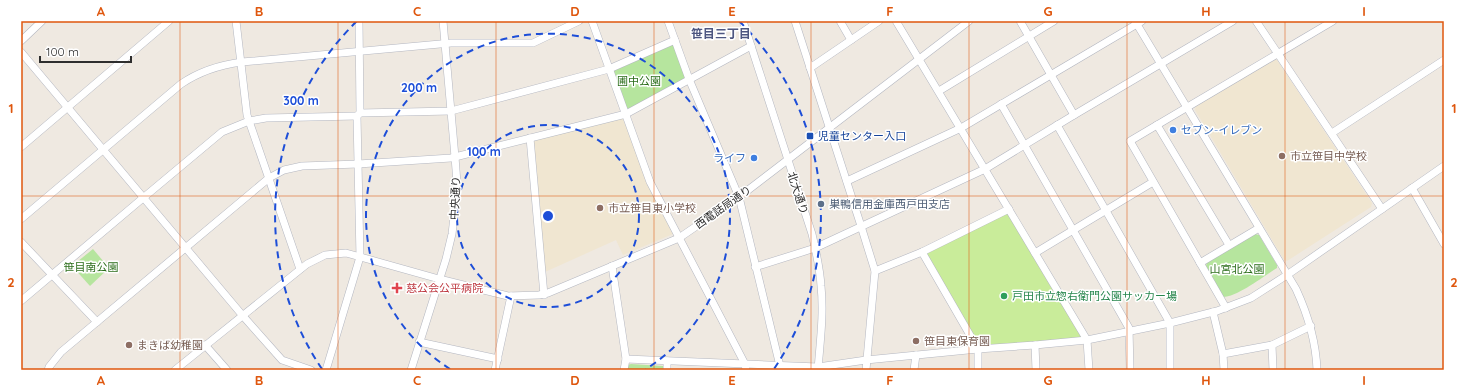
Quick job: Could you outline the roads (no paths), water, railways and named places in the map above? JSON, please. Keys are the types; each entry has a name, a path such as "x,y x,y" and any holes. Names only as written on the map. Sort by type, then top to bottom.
{"street":[{"path":"21,41 42,21"},
{"path":"21,147 169,21"},
{"path":"236,21 247,115 300,269"},
{"path":"326,370 360,257 358,164 359,21"},
{"name":"中央通り","path":"411,370 449,247 454,221 456,189 455,157 443,21"},
{"path":"21,219 188,79 217,66 242,62 445,44 533,43 579,21"},
{"path":"592,21 650,182 746,367"},
{"path":"668,21 689,80 739,197 780,366"},
{"name":"北大通り","path":"743,21 812,234 820,280 822,306 818,369"},
{"path":"795,21 875,272 866,370"},
{"path":"840,21 851,40"},
{"path":"810,68 879,21"},
{"path":"896,21 1087,340 1089,370"},
{"name":"西電話局通り","path":"175,370 300,269 313,260 325,255 346,253 439,279 511,296 544,295 679,238 739,197 969,21"},
{"path":"1020,21 1074,115"},
{"path":"939,92 1054,21"},
{"path":"755,267 815,248 986,169 1057,125 1233,21"},
{"path":"1256,21 1382,209"},
{"path":"847,181 961,128 1052,75 1138,22 1301,300 1310,326 1317,370"},
{"path":"1226,308 1130,141 1330,22"},
{"path":"21,301 214,138 231,128 250,121 271,118 451,111 609,69 675,40"},
{"path":"48,370 61,352 269,178 284,170 302,166 358,164 455,157 626,114 751,46"},
{"path":"21,52 143,198 287,366 312,370"},
{"path":"1332,134 1444,60"},
{"path":"1001,104 1129,331 1130,370"},
{"path":"1057,125 1170,323 1170,370"},
{"path":"1158,125 1229,245"},
{"path":"530,138 544,295"},
{"path":"626,359 667,361 705,367 780,366 818,369 866,360 978,348 1035,346 1087,340 1170,323 1213,312 1252,298 1444,166"},
{"path":"1035,253 1106,212 1153,182"},
{"path":"1412,188 1444,244"},
{"path":"875,272 922,252 1009,209"},
{"path":"1200,263 1259,228"},
{"path":"21,242 97,322"},
{"path":"922,252 978,348 978,370"},
{"path":"612,266 626,359 624,370"},
{"path":"495,370 511,296"},
{"path":"1213,312 1223,354 1224,370"},
{"path":"1223,354 1272,345 1310,326"},
{"path":"419,342 498,360"},
{"path":"205,345 227,370"},
{"path":"1272,345 1273,370"},
{"path":"1035,346 1036,370"},
{"path":"914,370 916,355"},
{"path":"666,370 667,361"}],"place":[{"name":"セブン-イレブン","path":"1173,130"},
{"name":"児童センター入口","path":"810,136"},
{"name":"市立笹目中学校","path":"1282,156"},
{"name":"ライフ","path":"754,158"},
{"name":"巣鴨信用金庫西戸田支店","path":"821,204"},
{"name":"市立笹目東小学校","path":"600,208"},
{"name":"慈公会公平病院","path":"397,288"},
{"name":"戸田市立惣右衛門公園サッカー場","path":"1004,296"},
{"name":"笹目東保育園","path":"916,341"},
{"name":"まきば幼稚園","path":"129,345"}],"district":[{"name":"笹目三丁目","path":"721,33"}],"park label":[{"name":"圃中公園","path":"639,81"},
{"name":"笹目南公園","path":"91,267"},
{"name":"山宮北公園","path":"1237,269"}]}
